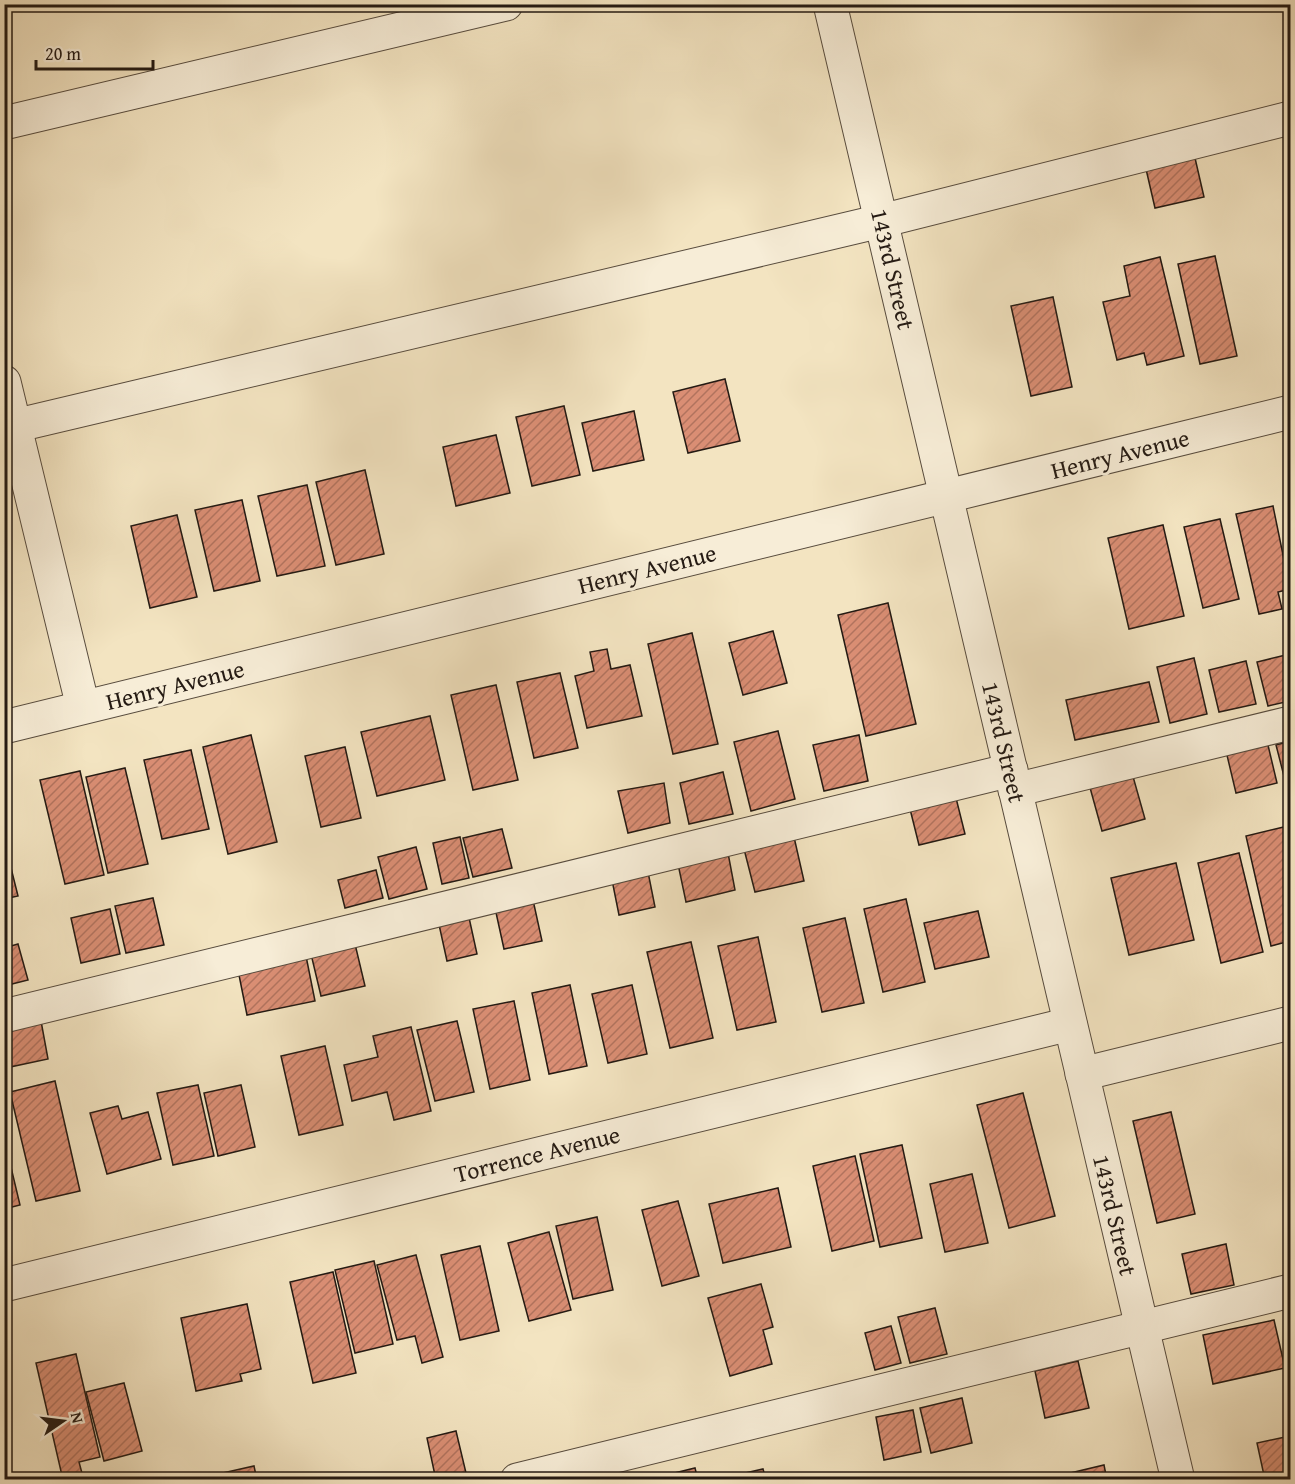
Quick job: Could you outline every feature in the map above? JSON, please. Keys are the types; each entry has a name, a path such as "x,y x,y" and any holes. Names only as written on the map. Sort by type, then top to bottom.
{"street":[{"path":"4,123 506,4"},
{"name":"143rd Street","path":"830,4 1178,1479"},
{"path":"14,426 881,221 1290,118"},
{"path":"4,382 83,707"},
{"name":"Henry Avenue","path":"4,727 1290,412"},
{"path":"4,1016 1013,780 1290,723"},
{"path":"1082,1074 1290,1023"},
{"name":"Torrence Avenue","path":"4,1285 1070,1024"},
{"path":"517,1479 1290,1291"}],"building":[{"path":"1195,158 1204,197 1155,208 1146,169"},
{"path":"1215,256 1237,356 1200,364 1178,264"},
{"path":"1160,257 1184,356 1147,365 1144,353 1117,360 1103,302 1130,296 1124,266"},
{"path":"1053,297 1072,387 1031,396 1011,306"},
{"path":"725,379 740,441 688,453 673,392"},
{"path":"564,406 580,475 532,486 516,417"},
{"path":"634,411 644,460 593,471 582,423"},
{"path":"496,435 510,493 456,506 443,447"},
{"path":"365,470 384,554 336,565 316,482"},
{"path":"307,485 325,566 277,576 258,496"},
{"path":"242,500 260,581 214,591 195,510"},
{"path":"1273,506 1290,589 1278,592 1282,609 1259,614 1236,514"},
{"path":"177,515 197,597 150,608 131,526"},
{"path":"1220,519 1239,599 1203,608 1184,527"},
{"path":"1163,525 1184,616 1129,629 1108,538"},
{"path":"888,603 916,724 866,736 838,615"},
{"path":"773,631 787,683 743,695 729,643"},
{"path":"692,633 718,744 673,754 648,644"},
{"path":"607,649 611,669 630,665 642,716 587,728 575,676 594,671 590,652"},
{"path":"1290,654 1290,701 1268,706 1257,662"},
{"path":"1194,658 1207,714 1170,723 1157,667"},
{"path":"1246,661 1256,704 1219,712 1209,670"},
{"path":"560,673 578,748 534,758 517,682"},
{"path":"1149,682 1159,722 1075,740 1066,700"},
{"path":"496,685 518,780 473,790 451,695"},
{"path":"430,716 445,780 377,796 361,732"},
{"path":"778,731 795,799 751,811 734,742"},
{"path":"251,735 277,842 228,854 203,747"},
{"path":"859,735 868,781 824,791 813,745"},
{"path":"1267,741 1277,783 1236,793 1226,751"},
{"path":"1290,741 1290,783 1286,784 1276,745"},
{"path":"345,747 361,818 321,827 305,756"},
{"path":"191,750 209,829 162,839 144,760"},
{"path":"125,768 148,864 108,873 86,777"},
{"path":"80,771 104,875 65,884 40,780"},
{"path":"723,772 733,814 689,824 680,783"},
{"path":"1132,773 1145,819 1102,831 1089,784"},
{"path":"664,783 670,823 628,833 618,791"},
{"path":"956,798 965,834 919,845 910,809"},
{"path":"1288,826 1290,836 1290,941 1271,946 1246,836"},
{"path":"502,829 512,868 473,877 463,838"},
{"path":"460,837 469,878 442,884 433,843"},
{"path":"794,837 804,881 755,892 744,849"},
{"path":"4,840 18,896 4,899"},
{"path":"416,847 427,889 389,899 378,857"},
{"path":"728,853 735,890 686,902 678,864"},
{"path":"1239,853 1263,952 1221,963 1198,863"},
{"path":"1176,863 1194,940 1129,955 1111,878"},
{"path":"376,870 383,898 345,908 338,880"},
{"path":"648,872 655,907 619,915 612,880"},
{"path":"153,898 164,945 126,953 115,906"},
{"path":"906,899 925,982 883,992 864,909"},
{"path":"533,900 542,941 504,949 495,908"},
{"path":"110,909 120,954 81,963 71,918"},
{"path":"978,911 989,957 935,969 924,923"},
{"path":"468,913 477,954 447,961 438,920"},
{"path":"845,918 864,1003 822,1012 803,928"},
{"path":"758,937 776,1022 737,1030 718,946"},
{"path":"691,942 713,1038 670,1048 647,952"},
{"path":"18,944 28,980 4,986 4,948"},
{"path":"355,944 365,986 321,996 311,954"},
{"path":"306,956 315,1001 247,1015 238,970"},
{"path":"570,985 587,1066 549,1074 532,993"},
{"path":"632,985 647,1054 608,1063 592,994"},
{"path":"514,1001 530,1080 490,1089 473,1009"},
{"path":"41,1021 48,1059 10,1067 4,1029"},
{"path":"457,1021 474,1092 435,1101 417,1030"},
{"path":"411,1027 431,1111 394,1120 387,1092 352,1101 344,1065 378,1057 373,1036"},
{"path":"325,1046 343,1125 299,1135 281,1056"},
{"path":"55,1081 80,1191 36,1201 10,1092"},
{"path":"198,1085 214,1156 173,1165 157,1093"},
{"path":"241,1085 255,1147 218,1156 204,1093"},
{"path":"1023,1093 1055,1216 1009,1228 977,1105"},
{"path":"118,1106 122,1119 148,1112 161,1159 107,1174 90,1113"},
{"path":"1171,1112 1195,1214 1157,1223 1133,1121"},
{"path":"4,1138 20,1205 4,1209"},
{"path":"902,1145 922,1238 880,1247 860,1154"},
{"path":"855,1156 874,1241 832,1251 813,1166"},
{"path":"972,1174 988,1243 945,1252 930,1184"},
{"path":"778,1188 791,1247 723,1263 709,1204"},
{"path":"678,1201 699,1276 662,1286 642,1210"},
{"path":"597,1217 613,1290 573,1299 556,1226"},
{"path":"549,1232 571,1310 529,1321 508,1243"},
{"path":"1226,1244 1234,1285 1191,1294 1182,1254"},
{"path":"480,1246 499,1331 460,1340 441,1255"},
{"path":"416,1255 443,1357 422,1363 415,1336 397,1340 377,1265"},
{"path":"374,1261 393,1344 355,1353 335,1270"},
{"path":"333,1272 356,1373 313,1383 290,1282"},
{"path":"761,1284 773,1327 763,1330 772,1364 730,1376 708,1298"},
{"path":"247,1304 261,1369 240,1374 242,1381 196,1391 181,1318"},
{"path":"935,1308 947,1354 910,1363 898,1317"},
{"path":"1274,1320 1285,1368 1213,1384 1203,1335"},
{"path":"891,1326 901,1363 875,1370 865,1333"},
{"path":"76,1354 100,1457 79,1462 83,1477 63,1480 36,1363"},
{"path":"1078,1361 1089,1408 1045,1418 1035,1371"},
{"path":"124,1383 142,1451 104,1461 86,1392"},
{"path":"962,1398 972,1443 931,1453 920,1408"},
{"path":"913,1410 921,1452 884,1460 876,1417"},
{"path":"456,1431 466,1473 436,1480 427,1438"},
{"path":"1290,1436 1290,1480 1265,1480 1257,1443"},
{"path":"1104,1465 1107,1480 1041,1480"},
{"path":"254,1466 257,1480 219,1480 218,1474"},
{"path":"695,1468 698,1480 655,1480 654,1478"},
{"path":"763,1469 766,1480 723,1480 723,1478"}]}
